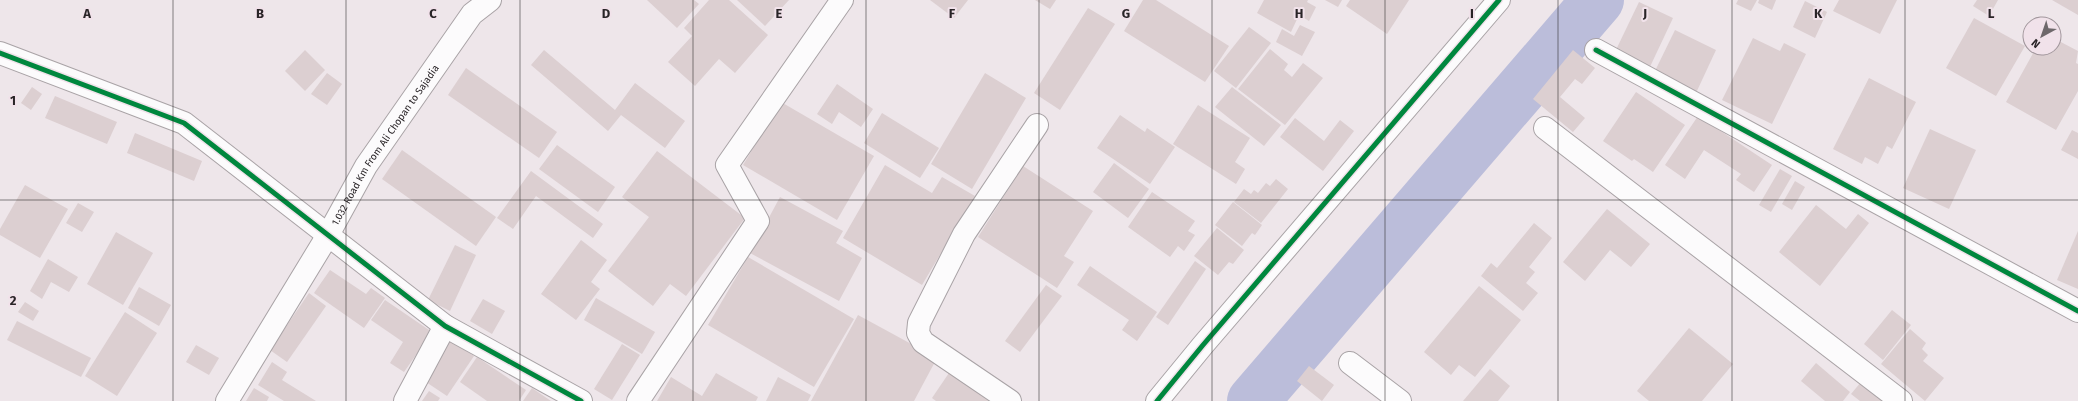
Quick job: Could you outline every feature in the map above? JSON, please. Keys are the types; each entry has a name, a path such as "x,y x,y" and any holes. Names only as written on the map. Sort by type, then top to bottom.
{"street":[{"name":"1.032 Road Km From Ali Chopan to Sajadia","path":"227,401 328,235 370,160 472,14 490,0"},
{"path":"638,401 758,221 727,165 842,0"},
{"path":"1157,401 1495,1"},
{"path":"1596,50 2078,311"},
{"path":"0,53 184,123 445,326 581,401"},
{"path":"1010,401 923,342 918,333 919,323 964,234 1037,125"},
{"path":"1544,128 1901,401"},
{"path":"405,401 445,326"},
{"path":"1350,363 1400,401"}],"building":[{"path":"647,0 694,0 699,4 677,28"},
{"path":"709,0 729,0 768,35 735,73 719,59 695,86 668,62 692,36 684,28"},
{"path":"737,0 789,0 765,26"},
{"path":"930,0 968,0 954,18"},
{"path":"1035,0 1056,0 1050,9"},
{"path":"1143,0 1156,0 1229,46 1205,82 1124,31"},
{"path":"1264,0 1308,0 1307,2 1316,7 1309,21 1299,15 1291,32 1257,13"},
{"path":"1325,0 1342,0 1338,7"},
{"path":"1350,0 1409,0 1387,34 1346,6"},
{"path":"1738,0 1757,0 1751,11 1736,4"},
{"path":"1759,0 1776,0 1772,10 1758,3"},
{"path":"1839,0 1897,0 1880,34 1833,11"},
{"path":"1977,0 1998,0 1989,16 1973,6"},
{"path":"2052,0 2078,0 2078,15"},
{"path":"1805,1 1827,12 1815,38 1793,27"},
{"path":"1639,2 1673,18 1648,71 1614,54"},
{"path":"1088,8 1115,24 1060,110 1034,93"},
{"path":"1974,18 2022,44 2022,51 1996,96 1946,68"},
{"path":"1300,25 1315,32 1302,56 1276,42 1282,29 1294,36"},
{"path":"1249,27 1271,43 1236,88 1214,71"},
{"path":"1675,30 1716,50 1696,93 1654,73"},
{"path":"1753,38 1780,51 1784,43 1806,54 1772,124 1722,100"},
{"path":"2062,43 2078,51 2076,63 2078,64 2078,91 2056,130 2006,102 2032,56 2062,56"},
{"path":"1270,49 1288,64 1284,70 1292,77 1303,63 1323,78 1285,125 1238,89"},
{"path":"305,50 325,70 305,91 285,71"},
{"path":"544,50 615,110 635,83 685,121 665,148 621,115 608,131 531,65"},
{"path":"1573,50 1595,68 1582,84 1575,79 1560,97 1585,118 1573,132 1533,99"},
{"path":"466,68 557,132 539,158 448,95"},
{"path":"327,73 342,84 327,105 311,94"},
{"path":"985,73 1026,98 972,189 931,164"},
{"path":"1869,78 1916,102 1892,149 1887,146 1878,164 1865,157 1862,164 1833,149"},
{"path":"837,84 873,109 861,127 839,112 832,124 817,114"},
{"path":"32,87 42,94 31,110 21,103"},
{"path":"1232,87 1281,125 1264,146 1215,107"},
{"path":"1636,92 1685,125 1653,172 1634,159 1632,161 1603,141"},
{"path":"55,96 117,122 107,144 45,118"},
{"path":"781,102 874,156 837,220 743,165"},
{"path":"1198,105 1250,138 1235,162 1245,169 1236,184 1173,144"},
{"path":"882,113 939,148 920,178 864,143"},
{"path":"1120,115 1145,132 1147,128 1175,147 1150,184 1097,148"},
{"path":"1698,116 1772,165 1754,192 1736,180 1741,174 1704,150 1685,179 1665,165"},
{"path":"1295,118 1324,141 1340,120 1354,131 1323,171 1280,137"},
{"path":"1930,129 1976,150 1949,209 1903,188"},
{"path":"2072,130 2078,133 2078,159 2061,150"},
{"path":"135,133 202,161 194,181 127,153"},
{"path":"557,145 615,187 598,212 539,169"},
{"path":"402,150 496,217 476,246 382,179"},
{"path":"657,151 745,218 686,296 670,284 653,306 608,271 649,217 622,197"},
{"path":"1114,163 1149,189 1128,218 1093,192"},
{"path":"885,165 932,193 942,177 975,196 922,285 843,238"},
{"path":"1023,166 1093,211 1064,256 1074,262 1057,288 978,237"},
{"path":"1780,169 1792,176 1771,212 1759,205"},
{"path":"531,171 603,224 593,238 536,196 513,229 497,218"},
{"path":"1276,179 1288,189 1261,223 1234,202 1244,189 1251,194 1254,190 1258,193 1266,183 1270,186"},
{"path":"1795,181 1805,187 1792,210 1782,204"},
{"path":"25,185 68,209 40,258 0,235 0,229"},
{"path":"1152,192 1195,221 1188,231 1195,235 1184,251 1178,246 1170,257 1128,227"},
{"path":"780,197 843,231 836,243 862,258 839,301 750,253"},
{"path":"1233,202 1262,225 1255,235 1252,233 1242,246 1215,225"},
{"path":"78,203 94,212 82,232 66,223"},
{"path":"1816,205 1846,229 1858,214 1869,223 1820,286 1779,252"},
{"path":"1607,209 1650,244 1631,267 1610,250 1585,281 1563,262"},
{"path":"1534,223 1552,238 1529,267 1535,272 1526,283 1538,293 1523,311 1481,276 1491,263 1497,268"},
{"path":"1217,228 1244,250 1233,264 1229,262 1218,275 1194,256"},
{"path":"2078,231 2078,289 2057,280"},
{"path":"116,232 153,253 123,305 87,284"},
{"path":"581,240 607,260 591,282 600,289 576,320 541,294"},
{"path":"455,245 476,255 450,311 428,300"},
{"path":"748,257 854,319 814,387 708,325"},
{"path":"48,259 78,277 69,292 51,282 42,299 30,291"},
{"path":"1195,261 1206,269 1168,325 1156,317"},
{"path":"1090,266 1157,312 1137,341 1122,330 1129,320 1077,285"},
{"path":"330,270 366,294 371,288 385,298 364,328 314,293"},
{"path":"1046,285 1062,296 1020,352 1005,341"},
{"path":"1479,286 1521,320 1475,377 1459,365 1451,375 1424,352"},
{"path":"139,287 171,305 159,326 128,308"},
{"path":"309,293 326,306 287,362 270,350"},
{"path":"596,298 655,332 642,354 584,320"},
{"path":"483,299 505,311 492,334 470,321"},
{"path":"385,300 432,332 404,372 390,363 403,342 371,320"},
{"path":"25,302 39,311 33,321 18,312"},
{"path":"1892,310 1911,325 1883,360 1864,344"},
{"path":"125,312 157,333 117,396 85,376"},
{"path":"858,315 937,358 914,401 811,401"},
{"path":"17,321 91,358 81,377 7,340"},
{"path":"1689,328 1733,364 1702,401 1649,401 1637,391"},
{"path":"1910,329 1926,343 1922,349 1928,355 1923,361 1944,378 1925,401 1881,364"},
{"path":"450,340 474,356 447,396 423,380"},
{"path":"622,344 640,355 612,400 594,389"},
{"path":"196,345 219,358 209,375 186,362"},
{"path":"477,357 526,390 519,401 487,401 460,382"},
{"path":"272,362 287,372 282,380 316,401 284,401 258,385"},
{"path":"1816,363 1850,392 1843,401 1825,401 1801,381"},
{"path":"1309,366 1334,385 1322,401 1297,381"},
{"path":"1490,369 1510,386 1498,401 1463,401"},
{"path":"951,370 996,401 936,401 932,398"},
{"path":"716,373 758,397 756,401 657,401 671,377 702,396"},
{"path":"778,377 811,395 808,401 766,401"},
{"path":"1861,382 1883,401 1860,401 1851,394"},
{"path":"254,388 269,397 267,401 246,401"},
{"path":"532,388 551,401 523,401"},
{"path":"429,391 440,398 438,401 422,401"}],"waterway":[{"path":"1253,401 1598,0"}],"cycle path":[{"path":"1157,401 1203,345 1499,0"},
{"path":"1596,50 2078,311"},
{"path":"0,53 184,123 445,326 581,401"}]}
